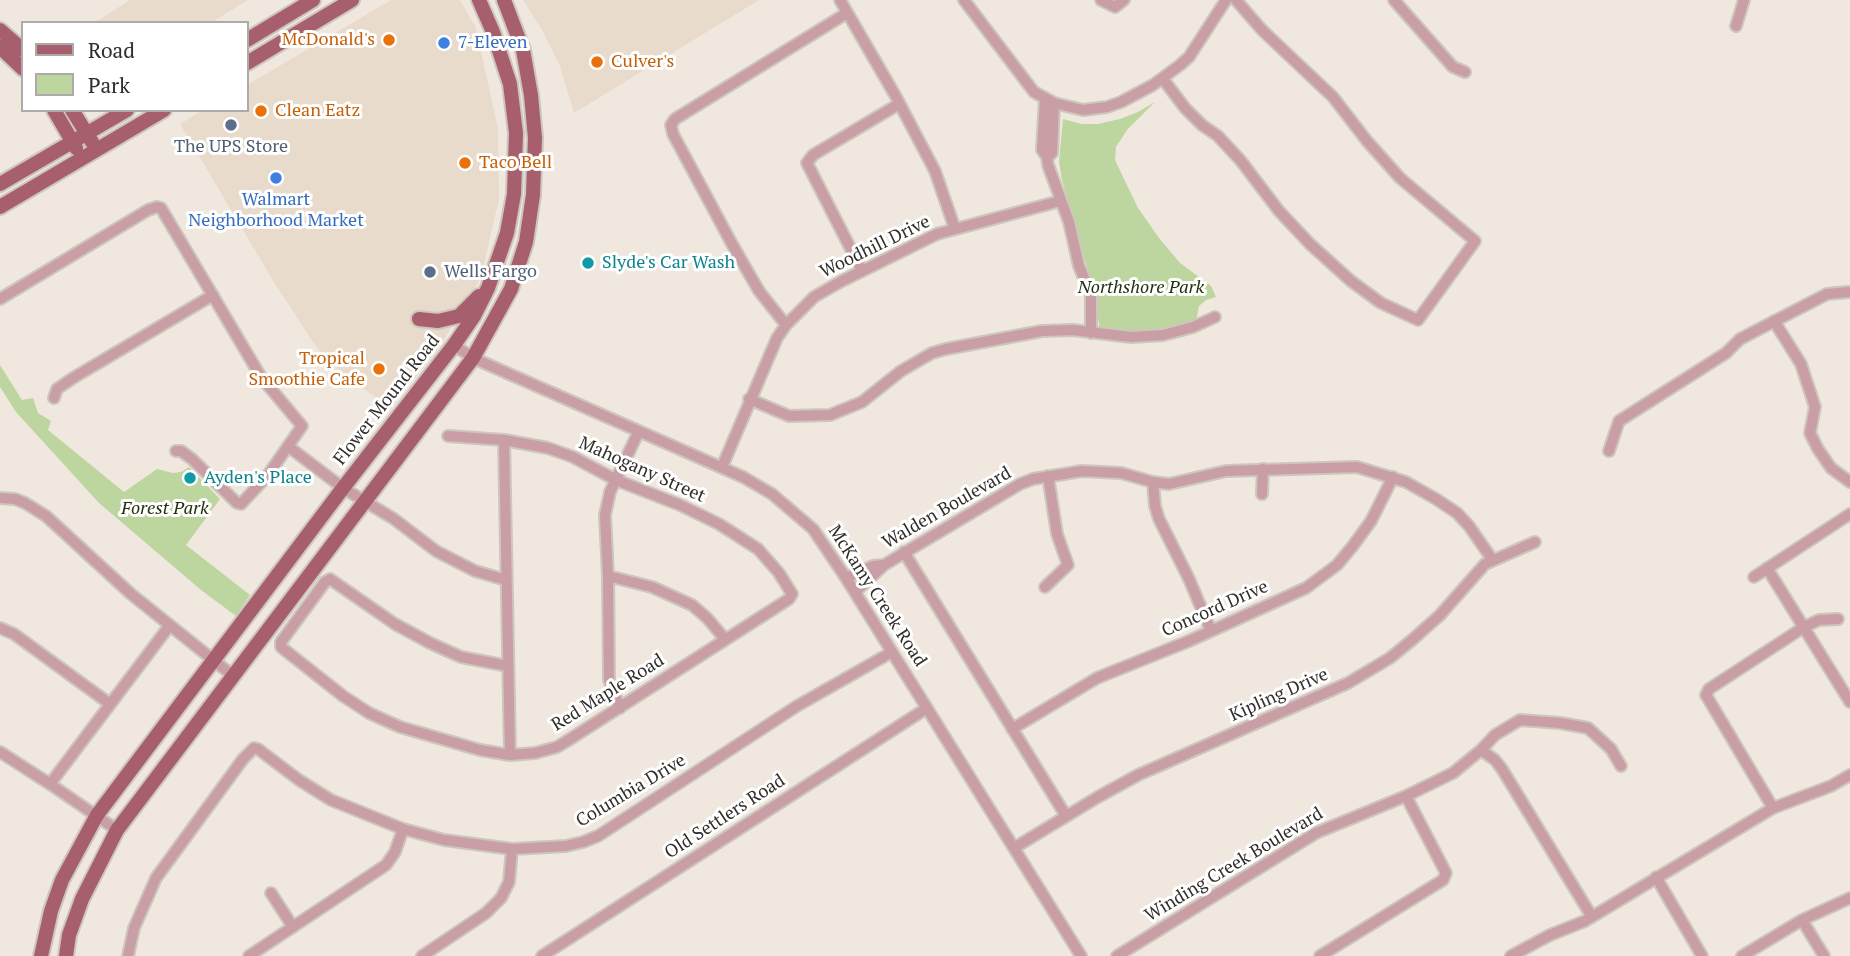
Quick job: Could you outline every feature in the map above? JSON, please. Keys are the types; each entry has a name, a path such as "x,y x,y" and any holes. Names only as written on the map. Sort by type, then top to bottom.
{"main road":[{"path":"248,61 352,0"},
{"name":"Flower Mound Road","path":"41,956 51,911 62,880 97,816 342,488 454,345 474,316 488,288 507,233 514,194 516,133 510,84 479,0"},
{"path":"66,956 69,935 82,899 117,831 473,358 511,289 526,242 533,195 535,138 523,50 504,0"},
{"path":"248,39 309,3"},
{"path":"248,50 291,22 309,3"},
{"path":"0,30 21,48"},
{"path":"0,47 21,67"},
{"path":"55,112 81,158"},
{"path":"73,112 96,149"},
{"path":"0,184 124,112"},
{"path":"0,207 161,112"},
{"path":"514,194 533,195"},
{"path":"419,319 438,321 459,316 488,288"}],"street":[{"path":"839,0 935,171 956,229"},
{"path":"964,0 1034,92 1050,101 1083,110 1121,102 1163,79 1189,57 1226,0"},
{"path":"1101,0 1119,3"},
{"path":"1163,79 1185,108 1202,125 1219,136 1279,211 1310,244 1351,281 1381,303 1418,320 1475,242 1400,178 1333,97 1262,30 1236,0"},
{"path":"1736,26 1744,0"},
{"path":"1397,1 1453,67 1465,72"},
{"path":"786,325 759,291 673,134 672,127 675,120 847,13"},
{"path":"1050,101 1041,142 1042,150 1047,157 1069,222 1079,266 1091,295 1091,333"},
{"path":"862,271 807,163 813,155 899,104"},
{"name":"Woodhill Drive","path":"722,467 777,338 786,325 814,298 903,249 937,234 1060,201"},
{"path":"0,299 157,207 164,212 261,377 302,426 268,475 242,504 237,503 192,459 176,451"},
{"path":"1609,450 1619,421 1726,353 1740,339 1827,294 1848,292"},
{"path":"54,398 57,389 73,378 213,295"},
{"path":"749,399 789,416 830,415 862,402 901,371 932,353 946,349 1042,331 1073,330 1131,337 1163,335 1193,327 1215,317"},
{"path":"1774,321 1801,364 1815,407 1810,433 1831,468 1850,482"},
{"name":"McKamy Creek Road","path":"454,345 473,358 638,433 722,467 758,486 813,529 1081,956"},
{"path":"620,708 608,680 605,515 610,492 638,433"},
{"name":"Mahogany Street","path":"448,436 504,440 548,448 680,505 740,536 758,549 779,573 792,594"},
{"path":"504,440 510,755"},
{"path":"289,447 342,488 394,519 436,551 475,571 506,580"},
{"name":"Walden Boulevard","path":"855,592 884,565 1020,484 1082,471 1121,473 1153,482 1180,482 1214,472 1357,467 1416,487 1457,513 1478,537 1492,559"},
{"path":"1262,494 1264,470"},
{"path":"1045,587 1068,565 1057,534 1048,476"},
{"name":"Concord Drive","path":"1012,729 1097,678 1306,588 1336,565 1371,521 1393,477"},
{"path":"1153,482 1155,506 1160,519 1211,631"},
{"path":"0,498 15,499 46,516 112,578 232,675"},
{"path":"1754,577 1850,514"},
{"name":"Kipling Drive","path":"1014,848 1138,775 1349,683 1412,640 1440,615 1492,559 1535,542"},
{"path":"904,552 1066,816"},
{"name":"Walden Boulevard","path":"846,578 873,566 884,565"},
{"path":"1767,568 1850,702"},
{"path":"608,576 652,587 692,606 725,639"},
{"name":"Red Maple Road","path":"508,666 478,662 438,647 403,629 330,579 282,638 281,647 369,713 427,736 480,750 510,755 535,753 557,747 789,599 792,594"},
{"path":"1773,808 1706,695 1709,689 1804,627 1819,620 1838,619"},
{"path":"50,784 170,625"},
{"path":"0,628 14,634 110,704"},
{"name":"Columbia Drive","path":"128,956 134,928 156,878 228,779 254,748 331,800 403,829 444,840 512,849 566,846 598,836 797,706 892,652"},
{"name":"Old Settlers Road","path":"542,956 927,708"},
{"name":"Winding Creek Boulevard","path":"1117,956 1316,833 1406,796 1453,773 1495,735 1520,720 1588,729 1611,749 1621,766"},
{"path":"1480,750 1495,760 1502,769 1592,917"},
{"path":"0,752 117,831"},
{"path":"1511,956 1592,917 1773,808 1831,786 1850,775"},
{"path":"1320,956 1443,880 1446,873 1444,864 1406,796"},
{"path":"249,956 386,865 403,829"},
{"path":"422,956 486,913 501,898 509,882 512,849"},
{"path":"1656,877 1702,956"},
{"path":"271,893 293,927"},
{"path":"1742,956 1802,920 1850,898"},
{"path":"1802,920 1824,956"}],"shaded area":[{"path":"130,0 248,0 214,21 97,21"},
{"path":"391,0 460,0 476,28 498,129 499,199 481,278 439,348 391,409 325,360 275,284 180,124 200,112 248,112 248,84"},
{"path":"523,0 759,0 574,113 560,66"}],"green space":[{"name":"Northshore Park","path":"1155,102 1127,130 1116,147 1115,160 1138,208 1159,238 1180,263 1211,286 1216,297 1199,306 1196,321 1159,333 1100,331 1095,295 1062,180 1059,162 1063,119 1082,124 1098,124 1120,119"},
{"name":"Forest Park","path":"0,365 22,400 33,398 38,413 51,421 48,430 124,492 157,469 173,473 189,467 220,499 186,545 250,595 236,616 201,590 99,503 16,412 0,387"}],"place":[{"name":"McDonald's","path":"389,40"},
{"name":"7-Eleven","path":"444,43"},
{"name":"Culver's","path":"597,62"},
{"name":"Clean Eatz","path":"261,111"},
{"name":"The UPS Store","path":"231,125"},
{"name":"Taco Bell","path":"465,163"},
{"name":"Walmart Neighborhood Market","path":"276,178"},
{"name":"Slyde's Car Wash","path":"588,263"},
{"name":"Wells Fargo","path":"430,272"},
{"name":"Tropical Smoothie Cafe","path":"379,369"},
{"name":"Ayden's Place","path":"190,478"}]}
